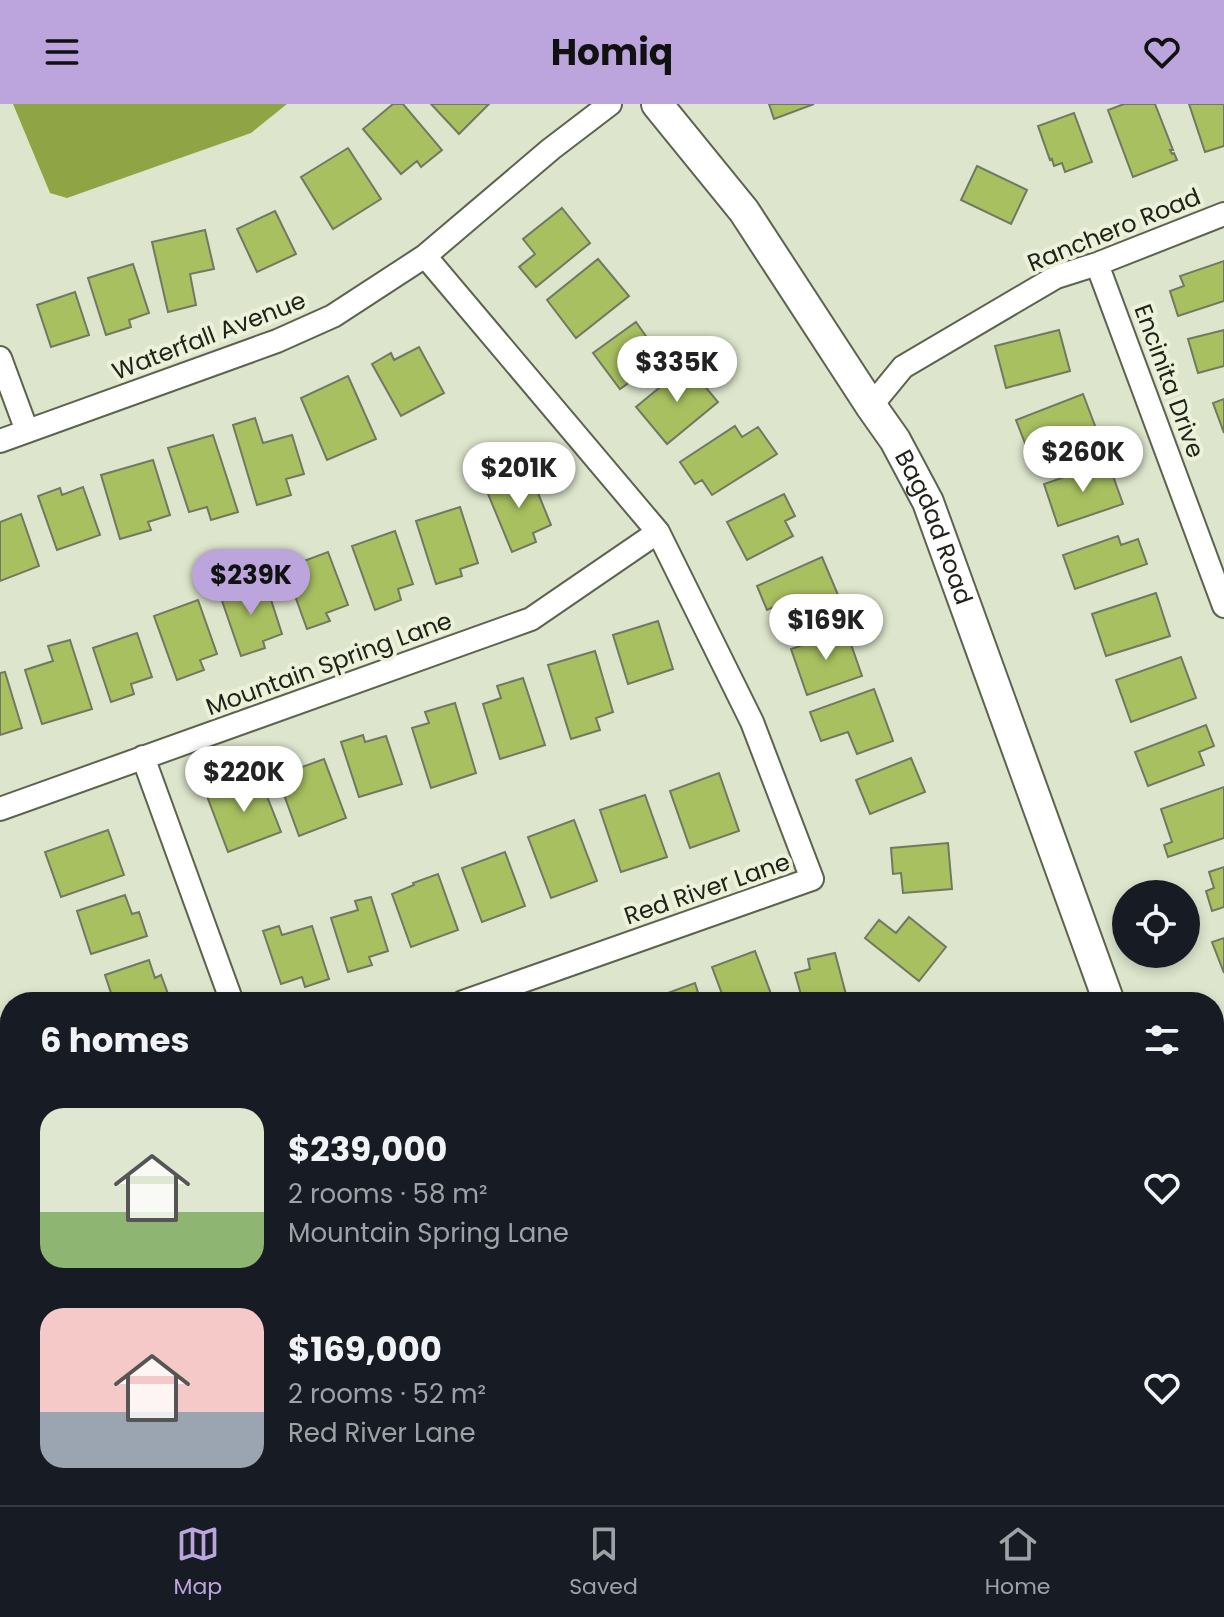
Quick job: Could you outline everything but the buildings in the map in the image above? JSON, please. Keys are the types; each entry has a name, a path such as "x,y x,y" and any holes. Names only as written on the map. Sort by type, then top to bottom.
{"street":[{"name":"Waterfall Avenue","path":"0,441 277,341 333,316 425,256 551,149 610,104"},
{"name":"Bagdad Road","path":"657,104 744,211 895,440 928,502 1105,992"},
{"name":"Ranchero Road","path":"871,406 903,367 1056,277 1224,214"},
{"name":"Red River Lane","path":"425,256 658,532 752,722 812,879 491,992"},
{"name":"Encinita Drive","path":"1097,264 1224,606"},
{"path":"0,358 27,431"},
{"name":"Mountain Spring Lane","path":"0,809 531,619 658,532"},
{"path":"143,757 228,992"}],"shaded area":[{"path":"13,104 287,104 251,133 67,198 50,193"}]}
